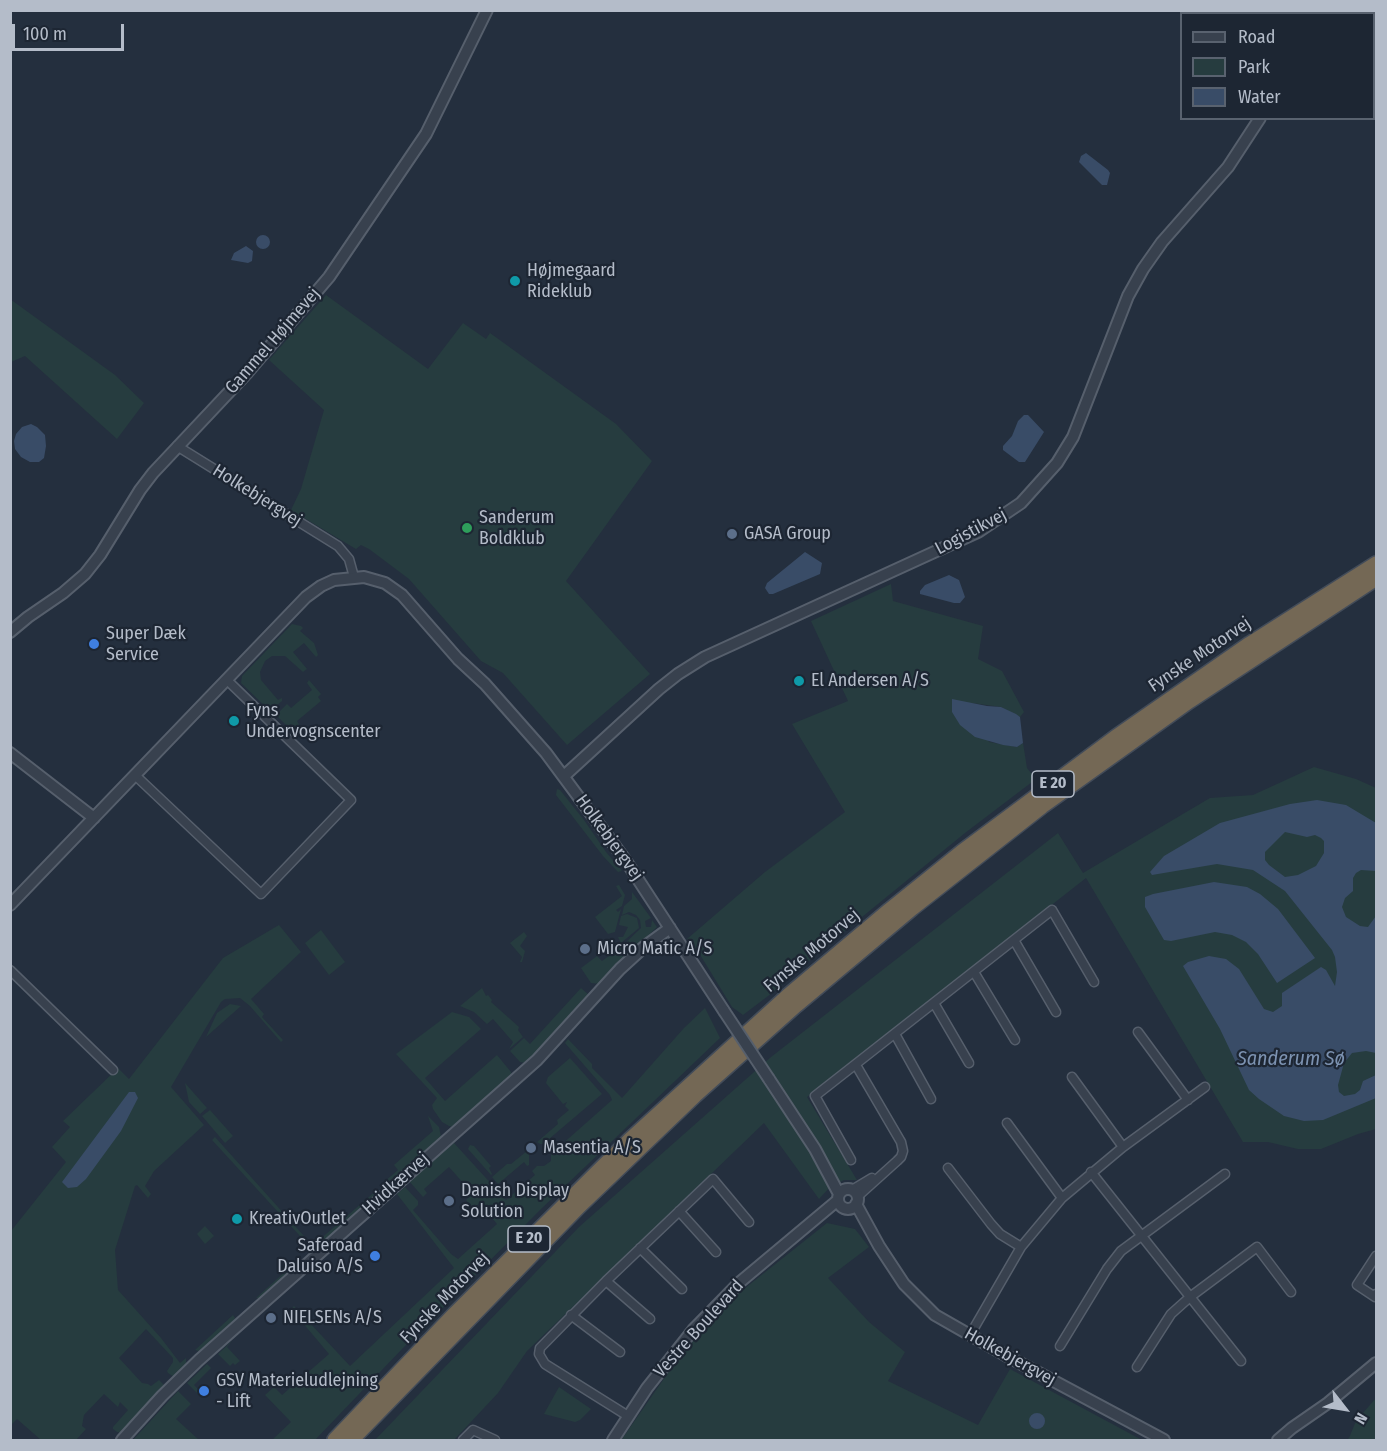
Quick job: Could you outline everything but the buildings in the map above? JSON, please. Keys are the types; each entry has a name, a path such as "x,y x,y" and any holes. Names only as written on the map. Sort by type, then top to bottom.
{"highway":[{"name":"Fynske Motorvej","path":"334,1440 455,1314 630,1140 788,996 881,917 971,845 1115,738 1250,644 1377,564"},
{"name":"Fynske Motorvej","path":"351,1440 587,1198 695,1095 796,1005 912,908 1042,806 1189,701 1377,578"}],"street":[{"name":"Gammel Højmevej","path":"10,632 85,574 100,555 140,490 177,446 247,373 344,256 426,134 487,10"},
{"name":"Logistikvej","path":"564,776 659,689 705,657 978,532 1011,511 1031,494 1057,463 1073,437 1128,296 1143,269 1162,242 1228,167 1259,120"},
{"name":"Holkebjergvej","path":"177,446 341,548 349,559 354,577"},
{"name":"Holkebjergvej","path":"10,905 313,591 334,580 354,577 381,581 402,595 458,659 485,684 564,776 620,852 904,1284 926,1307 970,1335 1164,1440"},
{"path":"136,776 261,894 351,800 227,680"},
{"path":"10,753 94,818"},
{"path":"852,1160 815,1096 1052,910 1095,982"},
{"name":"Hvidkærvej","path":"122,1440 199,1360 537,1060 620,969 670,928"},
{"path":"1014,940 1056,1012"},
{"path":"10,970 113,1070"},
{"path":"974,972 1015,1040"},
{"path":"934,1003 969,1063"},
{"path":"1138,1032 1188,1100"},
{"path":"895,1034 932,1099"},
{"path":"848,1199 890,1167 903,1151 901,1142 856,1065"},
{"path":"1072,1077 1123,1147"},
{"path":"970,1335 1021,1247 1062,1198 1123,1147 1205,1087"},
{"path":"1007,1123 1062,1198"},
{"path":"948,1168 991,1224 1021,1247"},
{"path":"1091,1172 1241,1361"},
{"path":"1060,1346 1107,1269 1121,1251 1225,1174"},
{"path":"628,1416 545,1364 541,1359 540,1348 606,1281 713,1179 749,1222"},
{"name":"Vestre Boulevard","path":"613,1440 669,1359 708,1314 740,1282 848,1199"},
{"path":"679,1211 716,1252"},
{"path":"1137,1367 1171,1314 1257,1247 1291,1292"},
{"path":"640,1248 682,1289"},
{"path":"1377,1256 1357,1285 1375,1297 1377,1294"},
{"path":"606,1281 650,1319"},
{"path":"571,1316 621,1352"},
{"path":"1278,1440 1377,1363"},
{"path":"1269,1440 1292,1428"},
{"path":"463,1440 473,1430 495,1440"}],"green space":[{"name":"Sanderum Boldklub","path":"326,295 428,369 463,323 486,339 490,333 616,424 652,461 566,581 650,674 567,745 503,673 481,661 409,579 369,549 361,545 356,549 291,510 301,489 324,410 269,360"},
{"path":"10,299 115,375 144,403 117,439 25,356 11,362"},
{"path":"891,584 893,601 983,626 978,659 1002,671 1024,712 1020,717 1001,707 972,703 989,742 1017,747 1023,743 1027,768 1036,779 965,833 743,1015 732,1007 699,953 687,939 765,872 845,812 792,724 848,701 811,621"},
{"path":"292,624 303,628 300,631 314,643 318,655 316,657 304,643 293,652 307,669 303,672 285,656 272,656 265,661 260,672 261,680 278,700 282,698 282,701 270,711 241,683 242,676"},
{"path":"309,680 321,694 318,697 321,701 297,721 301,728 295,734 276,715 287,704 291,708 312,690 307,683"},
{"path":"1314,767 1356,779 1376,788 1376,1129 1321,1149 1298,1149 1268,1142 1243,1142 1086,878 807,1097 857,1180 844,1180 830,1187 819,1199 764,1123 527,1351 498,1393 454,1440 375,1440 579,1227 771,1057 1058,833 1083,873 1210,798 1253,795"},
{"path":"557,789 584,820 622,871 618,872 603,856 556,795"},
{"path":"619,885 625,895 622,906 616,910 618,912 621,909 615,932 608,934 595,917 622,896 616,886"},
{"path":"632,892 651,918 645,921 646,927 651,927 652,920 657,927 629,954 623,945 641,928 640,920 636,915 629,912 622,915 624,906 632,899"},
{"path":"627,914 637,918 639,928 621,943 618,937 623,937 628,927 619,925 621,916"},
{"path":"279,925 301,952 251,999 264,1014 262,1017 283,1040 281,1042 250,1006 240,998 225,999 221,1002 171,1087 204,1125 154,1171 145,1186 151,1194 148,1198 137,1185 135,1186 115,1250 118,1290 180,1363 186,1358 186,1365 174,1377 168,1373 173,1358 146,1329 119,1358 142,1383 151,1386 159,1380 165,1386 122,1433 117,1432 113,1427 128,1410 120,1402 118,1407 104,1394 84,1415 82,1426 86,1429 76,1440 41,1440 17,1419 11,1425 11,1231 66,1162 52,1147 70,1127 63,1121 118,1068 129,1079 223,958"},
{"path":"321,930 345,962 329,975 305,943"},
{"path":"524,932 527,936 520,946 525,951 522,962 520,962 522,957 510,943"},
{"path":"621,947 627,955 600,984 591,983 581,968 597,956 602,961"},
{"path":"482,988 486,996 488,995 492,1000 491,1002 519,1027 518,1030 523,1037 509,1049 513,1042 493,1019 487,1024 474,1012 460,1006"},
{"path":"581,988 589,995 538,1052 526,1063 520,1062 510,1051 524,1038 530,1044"},
{"path":"230,1004 241,1006 206,1037 217,1013"},
{"path":"705,1008 720,1038 541,1209 315,1440 272,1440 291,1422 265,1395 274,1387 282,1395 329,1354 291,1309 294,1306 350,1366 454,1268 397,1194 405,1187 418,1201 418,1205 413,1210 458,1259 497,1224 480,1203 473,1208 466,1200 473,1194 449,1167 424,1189 427,1193 423,1197 409,1181 454,1143 506,1200 535,1175 532,1171 537,1166 544,1166 551,1161 551,1154 612,1100 565,1043 568,1039 592,1064 592,1068 622,1098 684,1028"},
{"path":"452,1012 469,1017 481,1029 425,1078 445,1101 497,1055 511,1072 511,1076 454,1127 442,1122 432,1105 437,1098 396,1054"},
{"path":"570,1058 602,1094 549,1139 553,1144 540,1144 537,1142 558,1124 557,1120 569,1110 565,1106 567,1102 563,1104 546,1083 548,1077"},
{"path":"185,1083 207,1108 200,1114 189,1102"},
{"path":"210,1110 233,1136 225,1143 202,1116"},
{"path":"428,1116 439,1127 441,1137 391,1182 384,1182 398,1170 394,1165 433,1131"},
{"path":"215,1137 313,1246 311,1248 212,1140"},
{"path":"470,1145 474,1146 491,1166 489,1168 491,1175 468,1149"},
{"path":"527,1151 529,1165 527,1166 524,1162 498,1184 492,1177"},
{"path":"377,1190 373,1198 326,1240 318,1241"},
{"path":"827,1223 855,1229 869,1247 828,1278 869,1322 905,1352 888,1381 978,1425 1010,1369 1142,1440 622,1439 677,1360 711,1321 739,1293"},
{"path":"205,1226 214,1236 205,1244 197,1234"},
{"path":"298,1260 297,1266 261,1298 256,1298"},
{"path":"233,1315 235,1318 232,1324 202,1352 195,1350"},
{"path":"232,1341 227,1347 240,1361 230,1366 218,1354"},
{"path":"207,1364 211,1368 194,1385 199,1390 199,1395 187,1383"},
{"path":"559,1387 591,1409 580,1420 575,1422 544,1414"},
{"path":"178,1391 191,1404 176,1419 199,1440 133,1440"},
{"path":"1376,1398 1376,1440 1346,1440 1356,1421"}],"water":[{"path":"1086,153 1110,173 1107,185 1102,185 1079,162 1081,156"},
{"path":"263,235 268,237 270,242 268,247 263,249 258,247 256,242 258,237"},
{"path":"246,246 253,251 252,261 248,263 231,260 234,253"},
{"path":"1024,415 1028,415 1044,432 1025,462 1019,462 1003,450 1003,446 1012,436 1018,421"},
{"path":"31,424 45,435 44,458 39,462 30,462 21,457 15,449 16,434 22,427"},
{"path":"805,552 822,563 820,574 769,594 765,588 767,583"},
{"path":"949,575 959,580 965,597 960,603 920,594 925,585"},
{"path":"952,699 1001,707 1016,714 1020,717 1023,743 1017,747 975,737 960,725 952,712"},
{"name":"Sanderum Sø","path":"1317,800 1346,805 1376,823 1376,871 1361,870 1356,873 1353,878 1353,891 1345,898 1342,907 1346,917 1360,926 1368,927 1376,916 1376,1053 1366,1051 1352,1053 1344,1063 1338,1085 1339,1092 1344,1096 1355,1094 1360,1090 1363,1081 1376,1075 1376,1098 1323,1120 1304,1121 1284,1116 1249,1090 1220,1029 1183,966 1188,962 1209,956 1226,959 1239,969 1264,1009 1273,1012 1282,1006 1282,993 1321,967 1326,970 1335,986 1337,972 1332,950 1285,891 1253,870 1217,864 1152,875 1150,872 1164,856 1220,823 1290,804","holes":["1285,832 1307,837 1315,835 1324,841 1324,853 1316,866 1298,875 1285,877 1265,860 1265,852"]},
{"path":"1214,882 1247,887 1260,894 1278,909 1315,958 1277,983 1258,954 1246,942 1232,935 1215,932 1171,941 1164,940 1145,907 1145,897"},
{"path":"129,1092 135,1092 138,1098 121,1131 86,1179 77,1187 68,1188 62,1182"},
{"path":"1037,1413 1045,1421 1037,1429 1029,1421"}],"place":[{"name":"Højmegaard Rideklub","path":"515,281"},
{"name":"Sanderum Boldklub","path":"467,528"},
{"name":"GASA Group","path":"732,534"},
{"name":"Super Dæk Service","path":"94,644"},
{"name":"El Andersen A/S","path":"799,681"},
{"name":"Fyns Undervognscenter","path":"234,721"},
{"name":"Micro Matic A/S","path":"585,949"},
{"name":"Masentia A/S","path":"531,1148"},
{"name":"Danish Display Solution","path":"449,1201"},
{"name":"KreativOutlet","path":"237,1219"},
{"name":"Saferoad Daluiso A/S","path":"375,1256"},
{"name":"NIELSENs A/S","path":"271,1318"},
{"name":"GSV Materieludlejning - Lift","path":"204,1391"}]}
